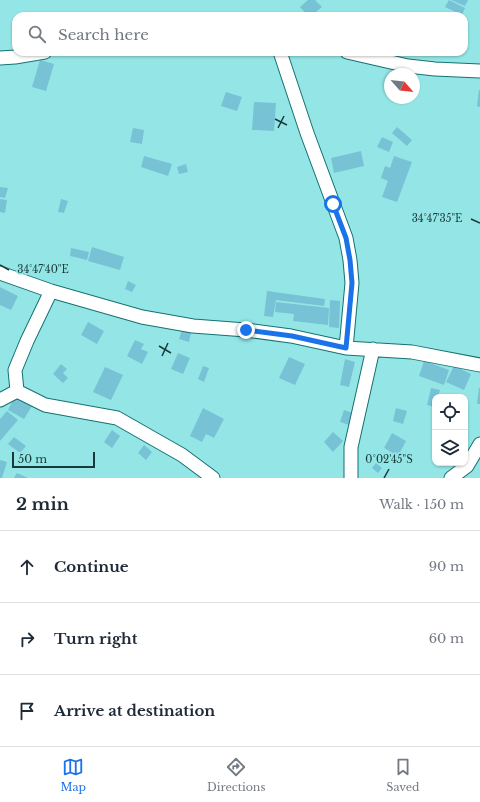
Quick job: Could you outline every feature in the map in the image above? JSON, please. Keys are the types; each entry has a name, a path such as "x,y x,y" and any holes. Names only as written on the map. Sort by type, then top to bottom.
{"street":[{"path":"0,58 20,56"},
{"path":"281,56 307,133 346,238 352,283 346,348"},
{"path":"364,56 408,66 480,71"},
{"path":"0,273 50,291 142,317 193,326 246,330 292,336 346,348 412,352 480,365"},
{"path":"17,392 15,370 50,291"},
{"path":"351,478 351,447 373,349"},
{"path":"0,400 17,392"},
{"path":"17,392 45,405 118,418 182,455 213,478"},
{"path":"451,478 467,466 480,444"}],"building":[{"path":"308,0 315,0 322,7 316,12 304,12 300,7"},
{"path":"449,0 465,8 463,12 456,12 445,7"},
{"path":"451,0 468,0 465,6"},
{"path":"40,60 54,64 46,91 32,87"},
{"path":"480,90 480,107 477,106"},
{"path":"226,92 242,97 237,111 221,106"},
{"path":"254,102 276,103 274,131 252,130"},
{"path":"397,127 412,140 407,146 392,133"},
{"path":"133,128 144,130 142,144 130,142"},
{"path":"382,137 393,142 389,152 377,147"},
{"path":"361,151 364,166 334,173 331,158"},
{"path":"144,156 172,164 168,176 141,167"},
{"path":"394,156 412,162 397,202 382,197 388,181 381,178 385,166 390,168"},
{"path":"186,164 188,172 179,174 177,167"},
{"path":"0,187 8,188 5,198 0,197"},
{"path":"0,199 7,200 5,213 0,212"},
{"path":"61,199 68,201 64,213 58,212"},
{"path":"92,247 124,257 120,270 88,261"},
{"path":"71,248 89,252 87,260 70,256"},
{"path":"128,281 136,285 132,292 125,289"},
{"path":"0,287 18,296 11,310 0,305"},
{"path":"267,291 325,299 324,306 276,300 273,317 264,316"},
{"path":"330,300 340,301 339,328 329,327"},
{"path":"276,302 329,308 328,325 293,321 294,314 275,312"},
{"path":"88,322 104,331 97,344 81,335"},
{"path":"182,330 191,333 189,342 179,339"},
{"path":"135,340 144,344 141,349 148,352 142,364 127,356"},
{"path":"178,353 190,358 183,374 171,369"},
{"path":"289,357 305,364 295,385 279,378"},
{"path":"345,359 355,362 349,387 340,385"},
{"path":"424,361 449,370 444,385 419,376"},
{"path":"61,364 67,369 63,373 68,378 63,383 53,374"},
{"path":"203,366 209,368 204,382 198,379"},
{"path":"454,366 471,374 464,390 446,382"},
{"path":"105,367 123,375 111,400 93,392"},
{"path":"431,388 440,390 439,394 432,394 432,406 427,405"},
{"path":"479,388 480,404 477,404"},
{"path":"15,396 32,406 24,419 8,410"},
{"path":"203,408 224,419 214,438 206,434 202,442 190,436"},
{"path":"396,408 407,411 403,424 393,421"},
{"path":"344,410 353,413 349,425 340,422"},
{"path":"7,411 18,420 0,441 0,419"},
{"path":"112,430 120,436 112,448 104,442"},
{"path":"333,432 343,441 333,452 324,442"},
{"path":"392,433 406,441 398,456 384,448"},
{"path":"14,437 26,446 20,453 8,444"},
{"path":"144,445 152,452 146,460 138,453"},
{"path":"0,460 7,462 2,478 0,478"},
{"path":"376,463 382,468 378,473 372,468"},
{"path":"17,473 28,478 14,478"}],"route":[{"path":"246,330 292,336 346,348 352,283 350,260 346,238 333,204"}]}
